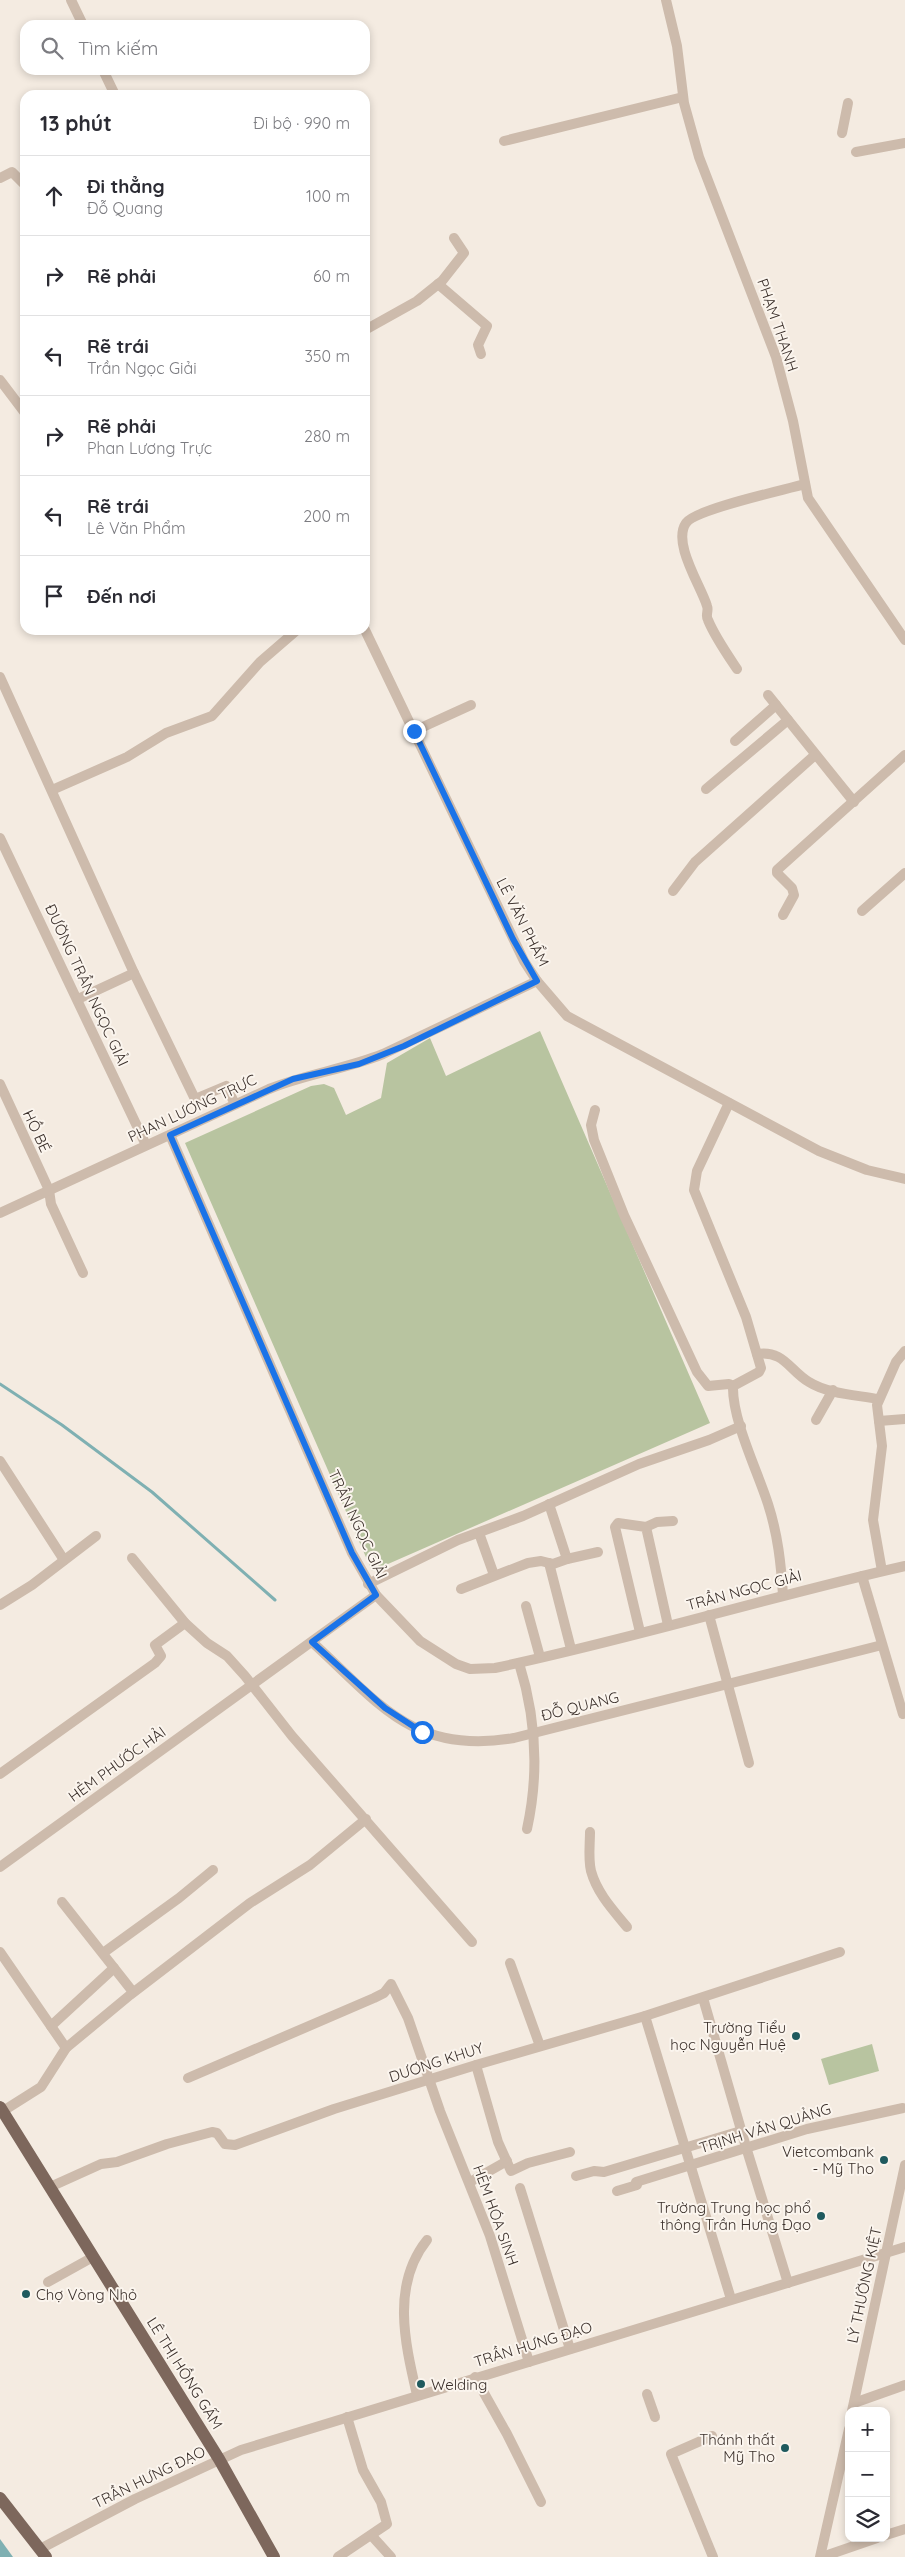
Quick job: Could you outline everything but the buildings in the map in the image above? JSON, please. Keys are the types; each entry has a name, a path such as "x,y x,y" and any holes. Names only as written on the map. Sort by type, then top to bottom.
{"main road":[{"name":"LÊ THỊ HỒNG GẤM","path":"2,2109 219,2459 274,2557"},
{"path":"0,2498 43,2553"}],"street":[{"path":"71,0 81,20"},
{"name":"PHẠM THANH","path":"666,0 677,46 683,96 699,157 776,357 793,420 808,498 828,531 905,640"},
{"path":"105,75 113,90"},
{"path":"504,141 683,96"},
{"path":"842,133 848,103"},
{"path":"856,152 905,143"},
{"path":"0,178 12,172 20,180"},
{"path":"370,327 418,302 438,284 464,253 454,238"},
{"path":"438,284 488,326 478,345 481,354"},
{"path":"0,380 20,406"},
{"path":"737,669 706,617 707,606 687,558 683,537 685,525 692,519 722,506 805,484"},
{"path":"52,790 127,757 166,733 212,716 254,668 290,635"},
{"name":"LÊ VĂN PHẨM","path":"367,635 513,939 537,981 567,1016 819,1152 867,1170 905,1179"},
{"path":"0,677 134,973 195,1099 226,1086 235,1104"},
{"path":"768,695 854,802"},
{"path":"414,731 471,705"},
{"path":"735,741 776,705"},
{"path":"706,789 788,720"},
{"path":"673,891 695,862 815,755"},
{"path":"783,915 794,892 777,873 777,870 905,755"},
{"name":"ĐƯỜNG TRẦN NGỌC GIẢI","path":"0,838 146,1145"},
{"path":"862,912 905,873"},
{"path":"78,999 134,973"},
{"name":"PHAN LƯƠNG TRỰC","path":"0,1213 235,1104 293,1079 359,1064 537,981"},
{"name":"HỒ BÉ","path":"0,1084 48,1190 51,1204 84,1273"},
{"path":"595,1110 591,1125 594,1140 624,1215 697,1372 708,1386 729,1384 733,1386 760,1372 761,1368 746,1317 694,1190 697,1171 729,1103"},
{"name":"TRẦN NGỌC GIẢI","path":"170,1135 352,1553 368,1584 376,1595 420,1641 456,1664 470,1669 483,1669 519,1663 782,1595 905,1566"},
{"path":"882,1571 873,1520 881,1455 878,1399 896,1362 905,1350"},
{"path":"757,1354 776,1354 810,1383 833,1390 878,1399"},
{"path":"733,1386 741,1426 775,1525 780,1550 782,1595"},
{"path":"816,1420 833,1390"},
{"path":"879,1422 905,1419"},
{"path":"368,1584 458,1540 549,1504 639,1464 709,1440 741,1426"},
{"path":"0,1461 64,1560"},
{"path":"549,1504 567,1559"},
{"path":"640,1632 615,1527 618,1524 628,1523 646,1526 657,1522 673,1521"},
{"path":"646,1526 668,1625"},
{"path":"479,1533 494,1575"},
{"path":"0,1605 96,1536"},
{"path":"461,1589 494,1575 535,1562 549,1563 598,1552"},
{"path":"132,1558 185,1623 207,1643 227,1656 253,1685 292,1736 472,1942"},
{"path":"549,1563 571,1649"},
{"path":"862,1576 903,1714"},
{"name":"HẺM PHƯỚC HẢI","path":"0,1867 376,1595"},
{"path":"526,1606 540,1657"},
{"path":"709,1615 726,1686 749,1763"},
{"path":"0,1774 156,1663 161,1656 155,1645 185,1623"},
{"name":"ĐỖ QUANG","path":"312,1642 385,1708 422,1732 446,1739 474,1742 534,1733 726,1686 882,1645"},
{"path":"519,1663 534,1733 534,1782 527,1829"},
{"path":"2,2109 41,2087 66,2048 133,1992 250,1903 310,1865 366,1819"},
{"path":"590,1832 591,1870 602,1895 627,1927"},
{"path":"103,1953 213,1870"},
{"path":"62,1902 133,1992"},
{"path":"0,1952 66,2048"},
{"name":"DƯƠNG KHUY","path":"50,2187 101,2164 117,2162 167,2144 212,2132 217,2133 225,2144 235,2145 334,2109 645,2016 840,1952"},
{"path":"510,1963 540,2046"},
{"path":"51,2026 114,1968"},
{"name":"HẺM HÓA SINH","path":"188,2078 374,1998 384,1993 391,1984 408,2018 429,2081 490,2236 529,2362"},
{"path":"703,1998 741,2131 788,2283"},
{"path":"645,2016 731,2299"},
{"path":"476,2065 498,2142 511,2171 528,2163 570,2152"},
{"name":"TRỊNH VĂN QUẢNG","path":"617,2191 746,2147 830,2123 903,2108"},
{"path":"576,2176 594,2171 604,2172 741,2131"},
{"path":"470,2182 507,2162"},
{"name":"LÝ THƯỜNG KIỆT","path":"853,2407 905,2165"},
{"path":"520,2188 570,2349"},
{"path":"417,2395 406,2344 404,2298 416,2254 427,2240"},
{"name":"TRẦN HƯNG ĐẠO","path":"43,2553 135,2498 219,2459 261,2442 905,2247"},
{"path":"48,2282 93,2257"},
{"path":"475,2377 507,2434 541,2502"},
{"path":"853,2407 905,2385"},
{"path":"646,2394 655,2416"},
{"path":"338,2557 386,2527 381,2502 363,2470 347,2417"},
{"path":"712,2436 671,2454 713,2557"},
{"path":"821,2557 845,2447"},
{"path":"890,2534 905,2529"},
{"path":"372,2536 391,2557"},
{"path":"821,2557 865,2542"}],"green space":[{"path":"540,1031 710,1423 372,1571 185,1143 311,1086 324,1084 334,1088 346,1115 381,1098 387,1063 430,1038 446,1076"},
{"path":"872,2044 879,2071 829,2085 821,2059"}],"water":[{"path":"0,2539 13,2557 0,2557"}],"waterway":[{"path":"0,1384 62,1425 152,1492 275,1600"}],"place":[{"name":"Trường Tiểu học Nguyễn Huệ","path":"796,2036"},
{"name":"Vietcombank - Mỹ Tho","path":"884,2160"},
{"name":"Trường Trung học phổ thông Trần Hưng Đạo","path":"821,2216"},
{"name":"Chợ Vòng Nhỏ","path":"26,2294"},
{"name":"Welding","path":"421,2384"},
{"name":"Thánh thất Mỹ Tho","path":"785,2448"}],"route":[{"path":"414,731 513,939 537,981 404,1046 359,1064 293,1079 269,1088 170,1135 352,1553 376,1595 312,1642 385,1708 402,1721 422,1732"}]}
